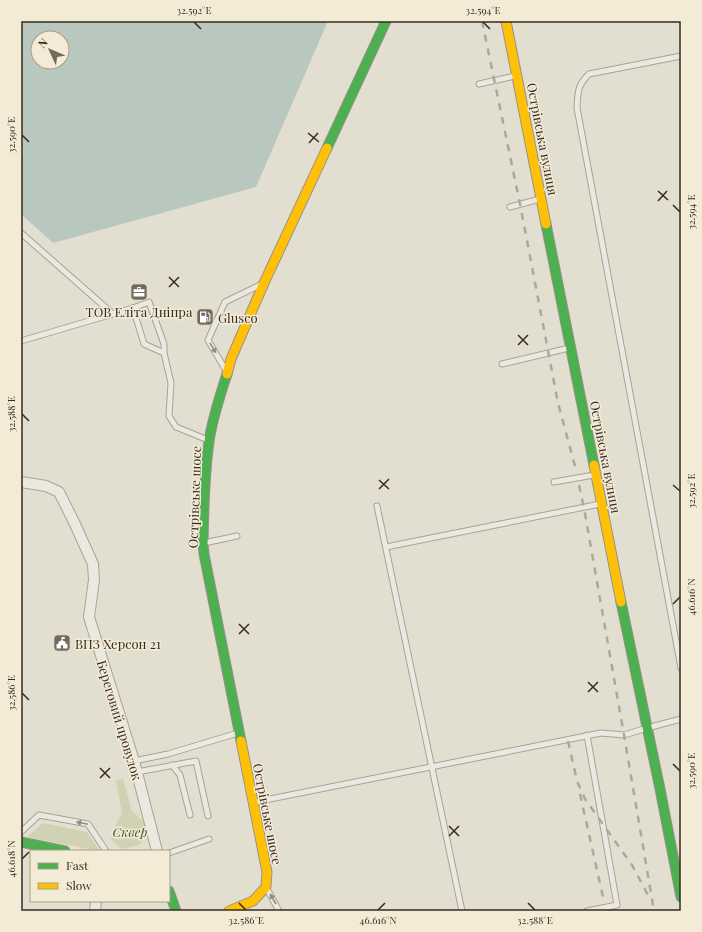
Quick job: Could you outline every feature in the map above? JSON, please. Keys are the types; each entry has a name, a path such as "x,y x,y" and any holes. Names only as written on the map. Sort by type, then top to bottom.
{"street":[{"name":"Острівське шосе","path":"266,887 267,872 204,554 205,472 209,441 213,420 231,359 264,283 386,21"},
{"name":"Острівська вулиця","path":"506,21 681,897"},
{"name":"Береговий провулок","path":"21,482 46,486 59,492 93,564 94,580 89,617 134,761 157,850"},
{"path":"21,842 60,850"},
{"path":"235,910 253,901 266,887"},
{"path":"170,894 176,911"}],"lane":[{"path":"681,56 589,74 582,81 578,93 577,108 681,668"},
{"path":"479,84 517,76"},
{"path":"510,208 541,199"},
{"path":"21,233 113,314"},
{"path":"227,371 208,340 225,302 264,283"},
{"path":"21,341 150,302 164,344 164,353 171,383 169,416 176,427 209,441"},
{"path":"133,308 144,344 164,353"},
{"path":"502,364 571,348"},
{"path":"554,482 596,474"},
{"path":"386,547 602,504"},
{"path":"377,506 462,911"},
{"path":"203,543 237,536"},
{"path":"253,803 601,732 624,735 681,719"},
{"path":"134,761 168,754 239,733"},
{"path":"587,735 617,905 587,911"},
{"path":"137,772 196,760 208,816"},
{"path":"172,765 180,775 190,815"},
{"path":"21,832 39,815 88,824 105,850"},
{"path":"170,853 209,839"},
{"path":"266,887 279,911"}],"green space":[{"name":"Сквер","path":"123,779 132,811 147,825 148,835 139,845 122,849 111,839 113,831 122,813 116,780"},
{"path":"43,823 87,832 99,850 95,850 27,837"}],"shaded area":[{"path":"21,21 328,21 256,187 53,243 21,214"}],"railway":[{"path":"482,21 520,204 558,403 576,470"},
{"path":"579,485 654,911"},
{"path":"568,741 577,781 585,799 632,865 649,897"},
{"path":"580,794 603,897"}],"traffic: fast":[{"path":"327,148 386,21"},
{"path":"546,224 594,465"},
{"path":"227,374 210,433 205,480 203,543 241,741"},
{"path":"621,602 681,897"},
{"path":"21,842 60,850"},
{"path":"170,894 176,911"}],"traffic: slow":[{"path":"506,21 546,224"},
{"path":"227,374 231,359 264,283 327,148"},
{"path":"594,465 621,602"},
{"path":"229,911 253,901 266,887 267,872 241,741"}],"place":[{"name":"ТОВ Еліта Дніпра","path":"139,292"},
{"name":"Glusco","path":"205,317"},
{"name":"ВПЗ Херсон 21","path":"62,643"}]}
